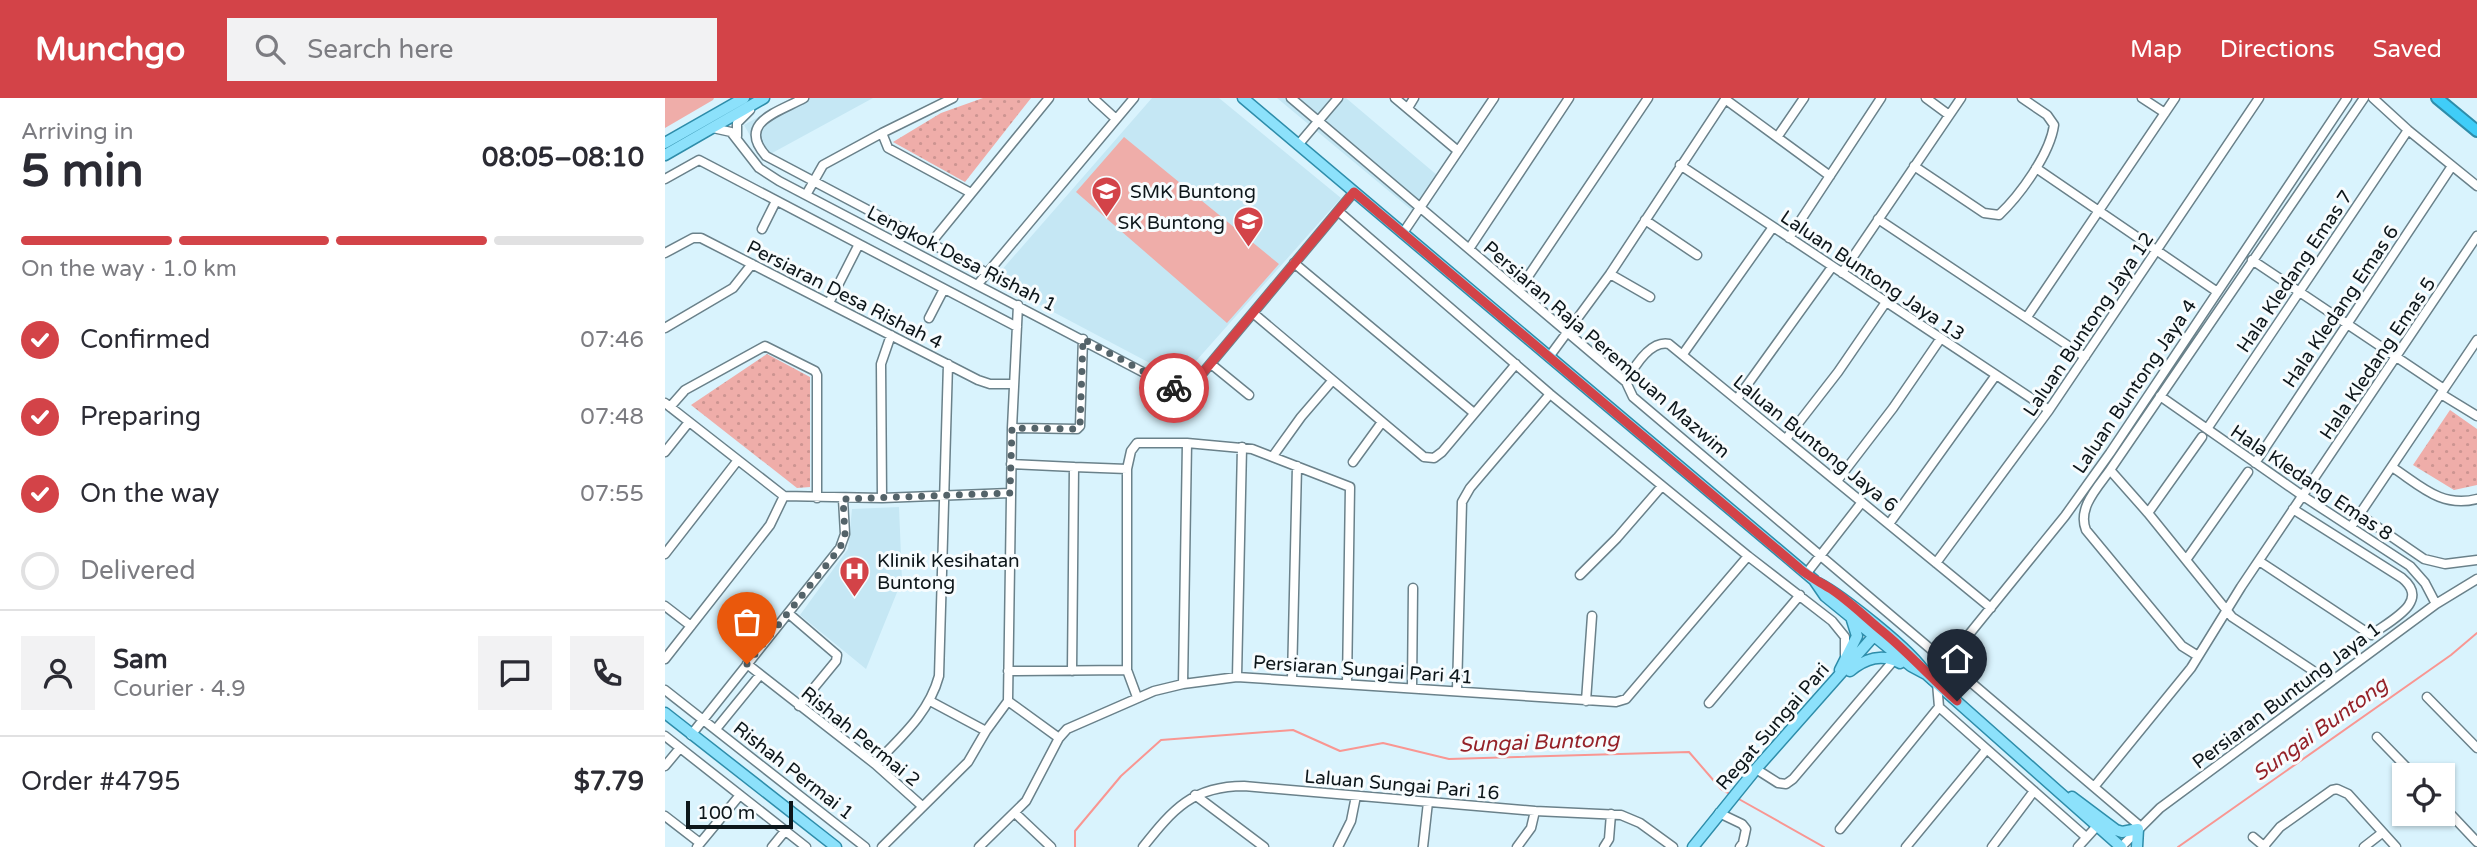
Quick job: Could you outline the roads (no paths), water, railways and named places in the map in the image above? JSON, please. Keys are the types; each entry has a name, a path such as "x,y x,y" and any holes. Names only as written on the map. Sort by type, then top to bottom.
{"highway":[{"path":"2437,98 2477,131"}],"main road":[{"path":"665,143 744,98"},
{"path":"1243,98 1810,577 1831,589 1877,633"},
{"path":"665,155 763,99"},
{"path":"1810,577 1825,596 1853,621 1856,629 1855,641 1838,678"},
{"path":"1843,611 1917,661 1928,677 2121,847"},
{"name":"Regat Sungai Pari","path":"1693,847 1756,769 1877,633"},
{"path":"1838,678 1876,657 1894,660 1928,677"},
{"path":"665,713 837,847"},
{"path":"2053,787 2078,801 2116,830 2122,832 2139,828 2137,847"}],"street":[{"name":"Lengkok Desa Rishah 1","path":"804,98 762,120 755,128 755,137 767,156 987,273"},
{"path":"806,195 823,165 950,98"},
{"path":"929,244 1049,98"},
{"path":"1093,98 1116,119"},
{"path":"978,284 1134,98"},
{"name":"Persiaran Raja Perempuan Mazwim","path":"1291,98 1626,382 1633,397 1934,651"},
{"path":"1298,145 1338,98"},
{"path":"1395,98 1458,151"},
{"path":"1408,108 1414,98"},
{"path":"1403,233 1494,98"},
{"path":"1469,249 1569,98"},
{"path":"1519,290 1649,98"},
{"path":"1778,136 1804,98"},
{"path":"1789,238 1881,98"},
{"path":"1926,98 1949,115"},
{"path":"1842,273 1961,98"},
{"path":"1915,166 1984,213 1999,215 2036,168 2052,139 2054,125 2047,115 2022,98"},
{"path":"2142,98 2165,113"},
{"path":"2027,317 2175,98"},
{"name":"Laluan Buntong Jaya 12","path":"1936,563 2049,410 2259,98"},
{"name":"Laluan Buntong Jaya 4","path":"1928,677 1947,662 2065,516 2347,98"},
{"path":"2198,656 2182,646 2085,530 2083,515 2087,504 2364,98"},
{"path":"2373,98 2477,186"},
{"path":"737,136 737,123 763,99"},
{"path":"1549,357 1610,274 1725,99 1830,176"},
{"path":"713,128 737,136"},
{"name":"Hala Kledang Emas 7","path":"2148,513 2408,130"},
{"path":"881,133 888,148 971,193"},
{"name":"Lengkok Desa Rishah 1","path":"737,136 759,169 1175,389 1187,389 1211,364"},
{"path":"665,179 699,160 1017,327"},
{"name":"Laluan Buntong Jaya 13","path":"1680,165 2049,410"},
{"name":"Hala Kledang Emas 6","path":"2255,463 2452,166"},
{"path":"2036,168 2216,291"},
{"path":"1249,395 1211,364 1354,192"},
{"path":"761,229 776,201"},
{"path":"1338,211 1516,365 1748,556 1800,595 1843,633 1846,658"},
{"path":"1878,219 2085,357"},
{"path":"1645,220 1697,255"},
{"path":"1683,354 1773,228"},
{"name":"Hala Kledang Emas 5","path":"2094,787 2198,656 2293,509 2477,236"},
{"name":"Persiaran Desa Rishah 4","path":"665,253 698,237 990,384 1013,384"},
{"path":"829,303 859,244"},
{"path":"2252,260 2397,357 2477,416"},
{"path":"1294,263 1474,414"},
{"path":"665,328 733,288 752,264"},
{"path":"1737,399 1832,267"},
{"path":"1610,274 1650,297"},
{"path":"929,318 944,289"},
{"path":"1786,439 1838,372 1886,302"},
{"path":"882,847 968,762 1008,701 1010,493 1018,305"},
{"path":"1253,313 1423,457 1434,458 1442,452 1516,365"},
{"path":"882,498 881,364 891,335"},
{"path":"1837,481 1893,408 1941,338"},
{"path":"1012,428 1077,429 1080,426 1083,339"},
{"path":"2351,527 2477,340"},
{"name":"Laluan Buntong Jaya 6","path":"1626,382 1654,345 1661,342 1669,344 1991,608"},
{"path":"817,498 815,371 765,346 685,390 668,405 784,496 817,498 843,499 1010,493"},
{"path":"875,764 922,715 939,676 948,364"},
{"path":"1889,524 1996,375"},
{"path":"1273,456 1301,417 1332,381"},
{"path":"1457,691 1462,502 1551,394"},
{"name":"Hala Kledang Emas 8","path":"2160,396 2204,433 2255,463 2419,574 2436,604"},
{"path":"665,452 689,422"},
{"path":"1353,462 1382,422"},
{"path":"1137,697 1127,670 1127,469 1131,451 1137,443 1242,447 1273,456 1350,488 1347,684"},
{"path":"1183,684 1187,443"},
{"path":"1237,677 1242,447"},
{"path":"665,554 738,460"},
{"path":"1011,464 1127,469"},
{"path":"1292,679 1297,466"},
{"path":"1072,671 1074,467"},
{"path":"2392,467 2442,499 2463,503 2477,499"},
{"path":"2110,470 2240,624 2312,670"},
{"path":"2186,560 2248,472"},
{"path":"1580,575 1617,538 1662,486"},
{"path":"665,659 770,525 784,496"},
{"path":"691,735 843,542 843,499"},
{"path":"1810,577 1821,554 1862,502"},
{"path":"2259,561 2371,635 2410,605 2414,594 2402,578 2293,509"},
{"path":"2360,515 2424,559 2445,564 2477,559"},
{"name":"Persiaran Sungai Pari 41","path":"979,847 1015,813 1033,790 1059,738 1067,729 1137,697 1183,684 1237,677 1586,701 1616,702 1626,699 1748,556"},
{"name":"Persiaran Buntung Jaya 1","path":"2121,847 2161,808 2436,604 2477,579"},
{"path":"1412,688 1413,588"},
{"path":"1709,704 1800,595"},
{"path":"665,606 691,626"},
{"path":"788,613 838,657 799,706"},
{"path":"1586,701 1592,616"},
{"path":"1756,769 1778,783 1786,784 1793,779 1894,660"},
{"path":"1947,662 2139,828"},
{"name":"Rishah Permai 2","path":"747,664 875,764 922,806"},
{"path":"1008,671 1127,670"},
{"path":"716,729 760,675"},
{"path":"1928,677 1939,707 2086,837"},
{"name":"Rishah Permai 1","path":"665,690 865,847"},
{"path":"2427,697 2477,748"},
{"path":"930,701 986,732"},
{"path":"1008,701 1059,738"},
{"path":"1840,830 1939,707"},
{"path":"665,736 806,847"},
{"path":"2377,737 2402,763"},
{"path":"665,766 680,748"},
{"path":"1906,847 1986,750"},
{"name":"Laluan Sungai Pari 16","path":"1149,845 1164,820 1195,795 1223,786 1244,786 1535,811 1611,814 1632,818 1673,847"},
{"path":"2253,837 2264,846 2280,827 2337,789 2348,794 2396,847"},
{"path":"1992,847 2034,791"},
{"path":"665,816 698,845 740,795"},
{"path":"1195,795 1264,847"},
{"path":"1338,847 1351,821 1356,796"},
{"path":"1423,847 1428,802"},
{"path":"1517,847 1531,828 1535,811"},
{"path":"1721,811 1746,829 1744,843 1740,847"},
{"path":"1015,813 1051,847"},
{"path":"1604,847 1610,829 1611,814"},
{"path":"2455,819 2477,842"},
{"path":"2078,847 2097,826"},
{"path":"772,847 785,831"},
{"path":"2364,847 2382,833"}],"waterway":[{"name":"Sungai Buntong","path":"2178,847 2451,655 2477,633"},
{"name":"Sungai Buntong","path":"1075,847 1075,831 1121,776 1161,740 1293,730 1340,751 1383,743 1449,759 1689,752 1721,789 1732,795"},
{"name":"Sungai Buntong","path":"1737,798 1824,847"}],"place":[{"name":"SMK Buntong","path":"1107,218"},
{"name":"SK Buntong","path":"1248,249"},
{"name":"Klinik Kesihatan Buntong","path":"854,598"}]}
